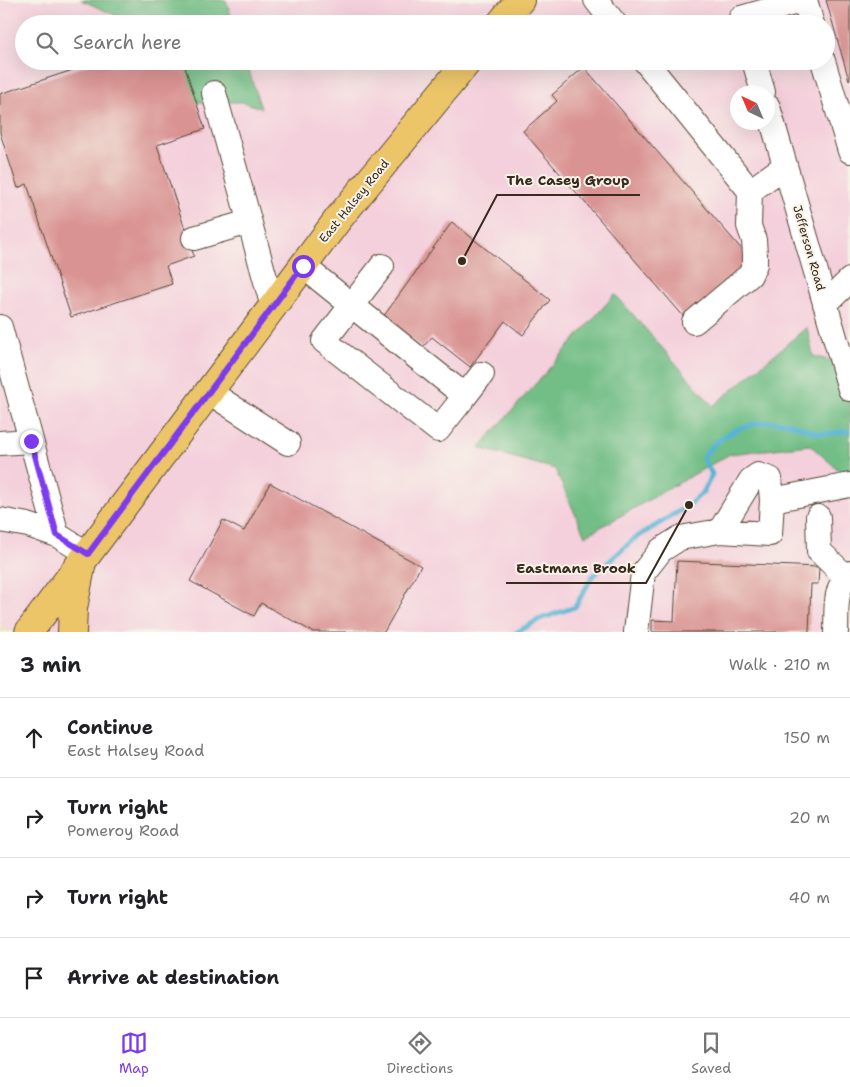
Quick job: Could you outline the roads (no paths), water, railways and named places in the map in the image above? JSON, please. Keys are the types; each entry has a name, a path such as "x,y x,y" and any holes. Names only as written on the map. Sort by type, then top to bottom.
{"main road":[{"path":"508,15 520,0"},
{"name":"East Halsey Road","path":"29,632 339,218 461,70"},
{"path":"72,632 73,608 85,557"}],"street":[{"path":"596,0 608,15"},
{"path":"740,14 805,0 809,15"},
{"path":"652,70 750,191 749,226 754,240 755,264 750,275 694,322"},
{"path":"757,70 761,85"},
{"path":"827,70 850,151"},
{"path":"214,94 273,307"},
{"name":"Jefferson Road","path":"775,130 825,304 845,354 850,389"},
{"path":"750,191 785,166"},
{"path":"194,238 249,222"},
{"path":"303,266 465,396"},
{"path":"382,266 324,340 438,430 482,374"},
{"path":"825,304 850,280"},
{"path":"0,327 57,535"},
{"path":"209,392 288,443"},
{"path":"0,443 31,441"},
{"path":"636,632 643,573 661,550 680,538 720,531 770,534 772,500 770,479 758,475 751,480 720,531"},
{"path":"772,500 850,485"},
{"path":"818,517 819,551 848,575 837,590 836,632"},
{"path":"0,520 28,525 57,535 85,557"}],"waterway":[{"path":"517,632 540,619 575,607 592,577 634,539 689,505 704,491 712,474 703,458 709,449 727,435 747,426 769,422 790,423 821,434 848,431"}],"place":[{"name":"The Casey Group","path":"462,261"},
{"name":"Eastmans Brook","path":"689,505"}]}
